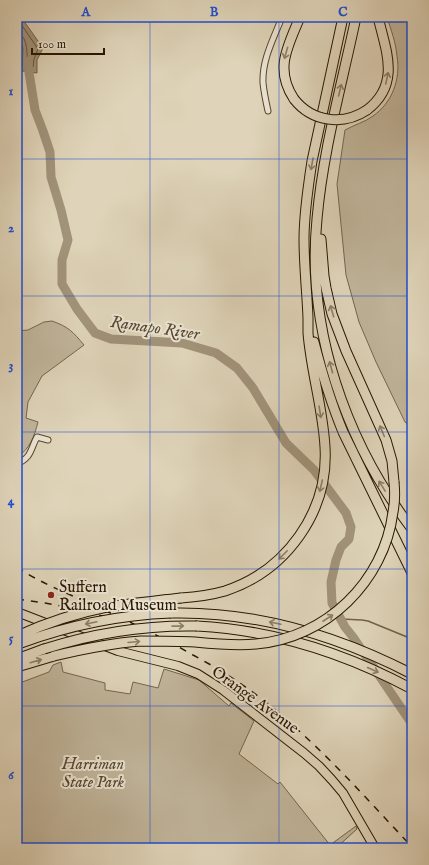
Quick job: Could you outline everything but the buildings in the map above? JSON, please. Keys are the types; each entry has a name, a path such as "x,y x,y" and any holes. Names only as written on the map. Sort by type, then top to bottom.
{"highway":[{"path":"300,17 287,47 285,56 283,66 286,85 294,99 309,113 317,117 330,120 352,118 367,110 376,102 387,82 389,72 388,58 378,17"},
{"path":"18,642 56,620 92,610 225,591 266,570 286,553 298,539 307,524 316,504 322,483 325,466 325,448 310,347 305,278 304,240 306,201 317,137 343,17"},
{"path":"356,17 331,128 316,220 316,274 319,309 330,362 346,412 365,456 385,492 412,529"},
{"path":"17,667 54,656 97,647 139,641 172,641 239,645 258,644 284,639 311,628 334,614 361,588 372,573 390,531 393,513 394,482 392,461 386,440 341,339 332,314 324,276 322,255 320,220 321,182"},
{"path":"308,318 324,381 336,416 353,454 412,573"},
{"path":"18,642 97,622 137,616 171,613 211,614 251,618 315,633 376,656 412,674"},
{"path":"17,659 44,649 87,637 125,630 197,626 274,636 311,646 381,673 412,689"}],"main road":[{"name":"Orange Avenue","path":"17,612 118,651 178,666 198,674 223,690 319,766 343,793 375,848"}],"street":[{"path":"268,111 263,83 264,64 282,17"},
{"path":"17,464 25,460 30,453 36,436 48,440"}],"green space":[{"path":"387,17 412,17 412,428 405,422 376,362 359,322 346,275 337,184 345,130 367,120 380,111 394,90 398,73 398,65 393,36"},
{"path":"17,33 23,48 22,71 17,70"},
{"path":"52,321 63,325 70,330 84,345 42,376 28,402 26,418 38,422 33,438 25,450 17,457 17,331 28,330 44,322"},
{"name":"Harriman State Park","path":"61,662 63,672 105,683 105,690 130,694 133,682 158,688 164,669 199,680 229,706 231,703 254,721 239,754 278,784 280,782 330,845 356,826 357,829 336,848 17,848 17,684 49,672 53,665"}],"water":[{"path":"17,17 21,17 43,48 37,60 37,73 22,71 23,48 17,33"}],"waterway":[{"name":"Ramapo River","path":"28,61 35,110 50,152 51,177 68,240 62,260 62,284 77,309 95,333 111,339 182,343 216,353 237,368 253,388 286,443 314,470 346,513 351,527 349,539 341,547 336,560 331,582 332,603 345,627 412,724"},
{"path":"341,619 368,621 412,639"}],"railway":[{"path":"17,567 44,583 118,616 168,641 250,690 288,720 325,755 412,847"},
{"path":"17,599 77,609 113,619"}],"place":[{"name":"Suffern Railroad Museum","path":"51,595"}]}
